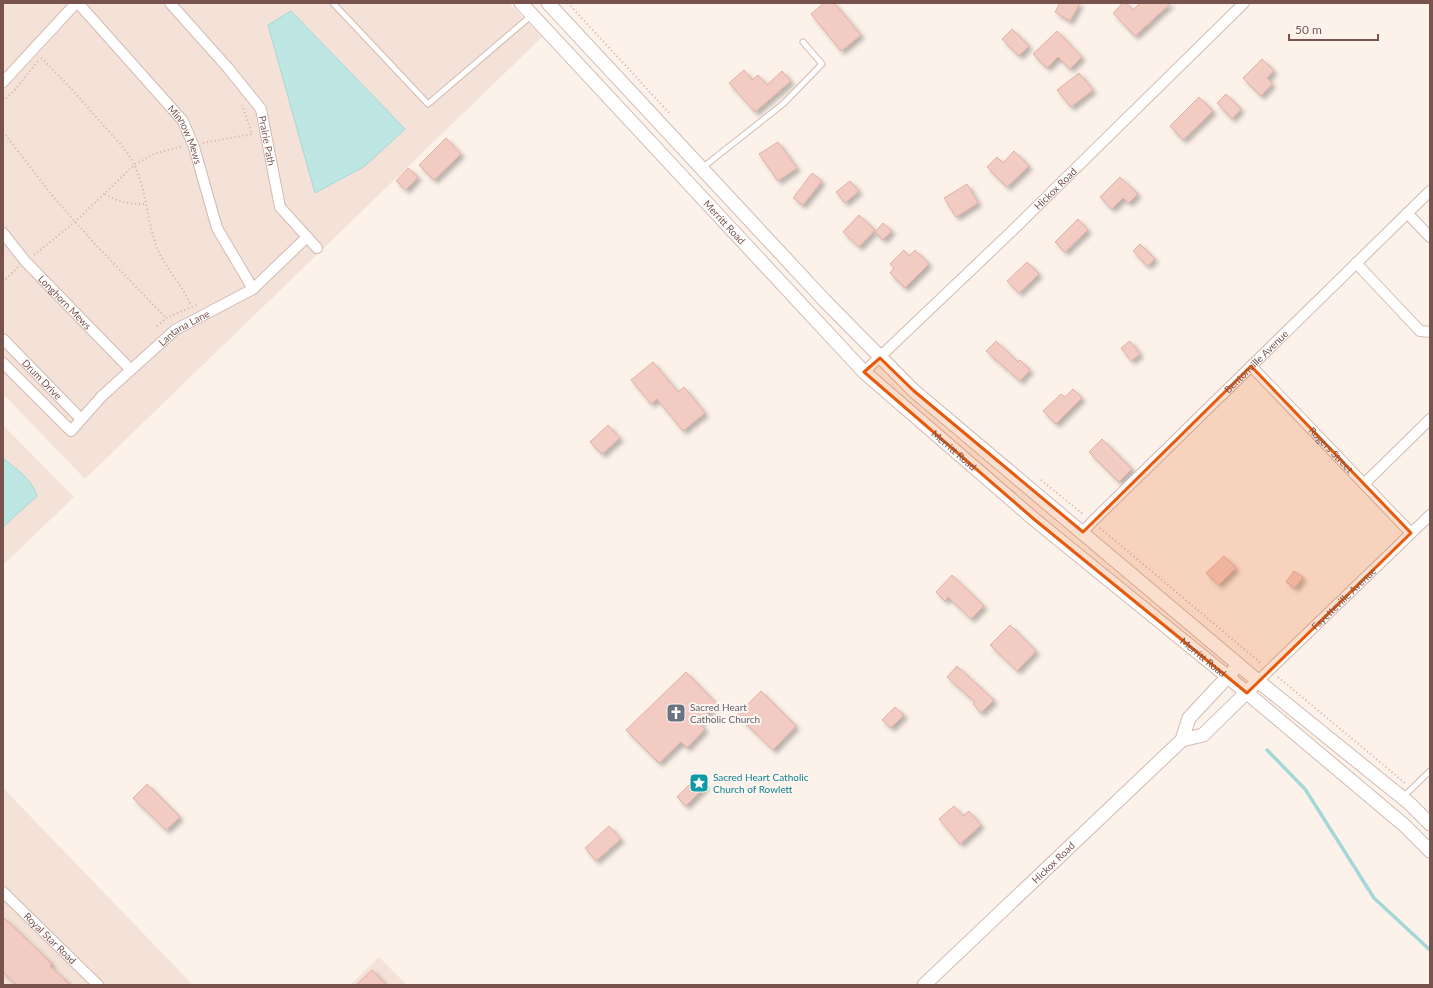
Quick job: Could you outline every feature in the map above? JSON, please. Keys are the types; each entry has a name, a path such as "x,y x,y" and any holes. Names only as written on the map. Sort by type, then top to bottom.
{"street":[{"path":"3,82 77,3"},
{"name":"Minnow Mews","path":"77,3 183,121 192,144 217,228 253,289"},
{"name":"Prairie Path","path":"170,3 228,68 261,109 280,207 317,248"},
{"name":"Merritt Road","path":"522,3 864,372 1035,520 1228,677 1404,825 1430,851"},
{"name":"Merritt Road","path":"548,3 880,358 914,391 1240,664 1258,681 1402,798 1430,824"},
{"name":"Hickox Road","path":"864,372 1244,3"},
{"name":"Bentonville Avenue","path":"1083,532 1430,191"},
{"path":"1407,213 1430,237"},
{"name":"Longhorn Mews","path":"3,233 25,261 130,369"},
{"name":"Lantana Lane","path":"71,431 102,396 130,369 175,330 198,316 253,289 307,237"},
{"path":"1356,263 1420,331 1430,332"},
{"name":"Drum Drive","path":"3,339 81,419"},
{"name":"Drum Drive","path":"3,364 71,431"},
{"name":"Rogers Street","path":"1251,366 1411,533"},
{"path":"1364,484 1430,419"},
{"name":"Fayetteville Avenue","path":"1258,681 1430,515"},
{"name":"Hickox Road","path":"924,985 1182,740 1189,718 1240,664"},
{"path":"1182,740 1203,735 1258,681"},
{"name":"Royal Star Road","path":"3,892 98,985"}],"lane":[{"path":"333,3 428,104 532,15"},
{"path":"701,168 783,104 822,64 803,42"},
{"path":"1402,798 1430,771"}],"path":[{"path":"568,3 674,119"},
{"path":"3,101 22,82 45,52"},
{"path":"41,58 89,107 120,143 134,165 144,188 148,218 158,250 177,279 191,306"},
{"path":"3,282 25,261 76,221 134,165 154,154 192,144 213,142 252,134 242,105"},
{"path":"3,132 56,199 95,244 166,318"},
{"path":"105,194 114,200 130,204 147,204"},
{"path":"157,326 166,318 191,306 202,303"},
{"path":"1037,477 1412,788"}],"highlighted area":[{"path":"880,358 914,391 1083,532 1251,366 1411,533 1247,693 1035,520 864,372"}],"shaded area":[{"path":"3,3 509,3 542,37 85,479 3,394"},
{"path":"3,425 74,497 3,565"},
{"path":"3,788 193,985 3,985"},
{"path":"379,957 407,985 350,985"}],"water":[{"path":"291,11 405,129 365,166 315,193 268,25"},
{"path":"3,458 27,479 35,490 37,496 3,527"}],"building":[{"path":"824,3 834,3 861,35 841,51 811,14"},
{"path":"1060,3 1080,3 1070,21 1055,12"},
{"path":"1123,3 1126,3 1133,10 1140,3 1171,3 1135,36 1113,13"},
{"path":"1012,29 1029,46 1019,56 1002,39"},
{"path":"1057,31 1082,57 1070,69 1058,57 1047,68 1033,54"},
{"path":"1262,59 1274,71 1267,78 1272,84 1261,96 1243,78"},
{"path":"744,70 752,80 758,75 767,85 782,71 791,81 755,112 729,83"},
{"path":"1079,73 1093,90 1071,107 1057,90"},
{"path":"1226,94 1241,109 1232,119 1217,103"},
{"path":"1199,97 1213,111 1183,140 1170,126"},
{"path":"446,138 461,154 434,180 419,165"},
{"path":"778,142 797,168 778,181 759,154"},
{"path":"1014,151 1029,166 1007,187 987,167 997,157 1003,163"},
{"path":"408,168 418,177 406,190 396,181"},
{"path":"812,173 822,181 803,205 793,198"},
{"path":"1120,177 1138,194 1129,203 1123,198 1112,209 1100,197"},
{"path":"850,181 859,191 845,203 836,192"},
{"path":"967,184 978,203 956,217 944,198"},
{"path":"859,215 875,230 859,247 843,232"},
{"path":"1078,219 1088,230 1065,252 1055,242"},
{"path":"883,223 892,231 883,240 875,232"},
{"path":"1140,244 1155,259 1147,266 1133,251"},
{"path":"904,250 909,256 915,250 929,264 905,288 890,273 894,268 890,264"},
{"path":"1027,262 1039,274 1019,293 1007,281"},
{"path":"996,341 1018,362 1020,360 1030,370 1020,381 986,351"},
{"path":"1130,341 1140,354 1131,361 1121,348"},
{"path":"653,362 678,392 684,387 705,413 683,431 657,399 651,404 631,380"},
{"path":"1073,389 1082,398 1056,424 1043,411 1061,394 1065,397"},
{"path":"608,425 620,438 602,454 590,442"},
{"path":"1102,439 1132,469 1119,482 1089,452"},
{"path":"1224,556 1236,568 1219,585 1206,573"},
{"path":"1294,571 1303,577 1295,588 1286,582"},
{"path":"952,575 984,606 971,619 948,597 945,601 936,592"},
{"path":"1010,625 1036,651 1017,671 990,645"},
{"path":"957,666 994,700 981,713 973,704 975,702 947,677"},
{"name":"Sacred Heart Catholic Church","path":"686,672 717,704 699,722 705,729 687,748 681,742 659,763 626,730"},
{"path":"761,691 796,726 773,750 737,715"},
{"path":"895,707 904,715 891,728 882,720"},
{"path":"697,777 706,786 686,806 677,797"},
{"path":"147,784 180,817 166,830 133,798"},
{"path":"954,806 963,816 969,811 981,825 960,844 939,819"},
{"path":"609,826 621,839 596,861 585,848"},
{"path":"3,917 52,964 50,966 70,985 17,985 3,972"},
{"path":"372,970 386,985 356,985"}],"waterway":[{"path":"1267,750 1305,789 1374,898 1430,950"}],"place":[{"name":"Sacred Heart Catholic Church","path":"676,713"},
{"name":"Sacred Heart Catholic Church of Rowlett","path":"699,783"}]}
